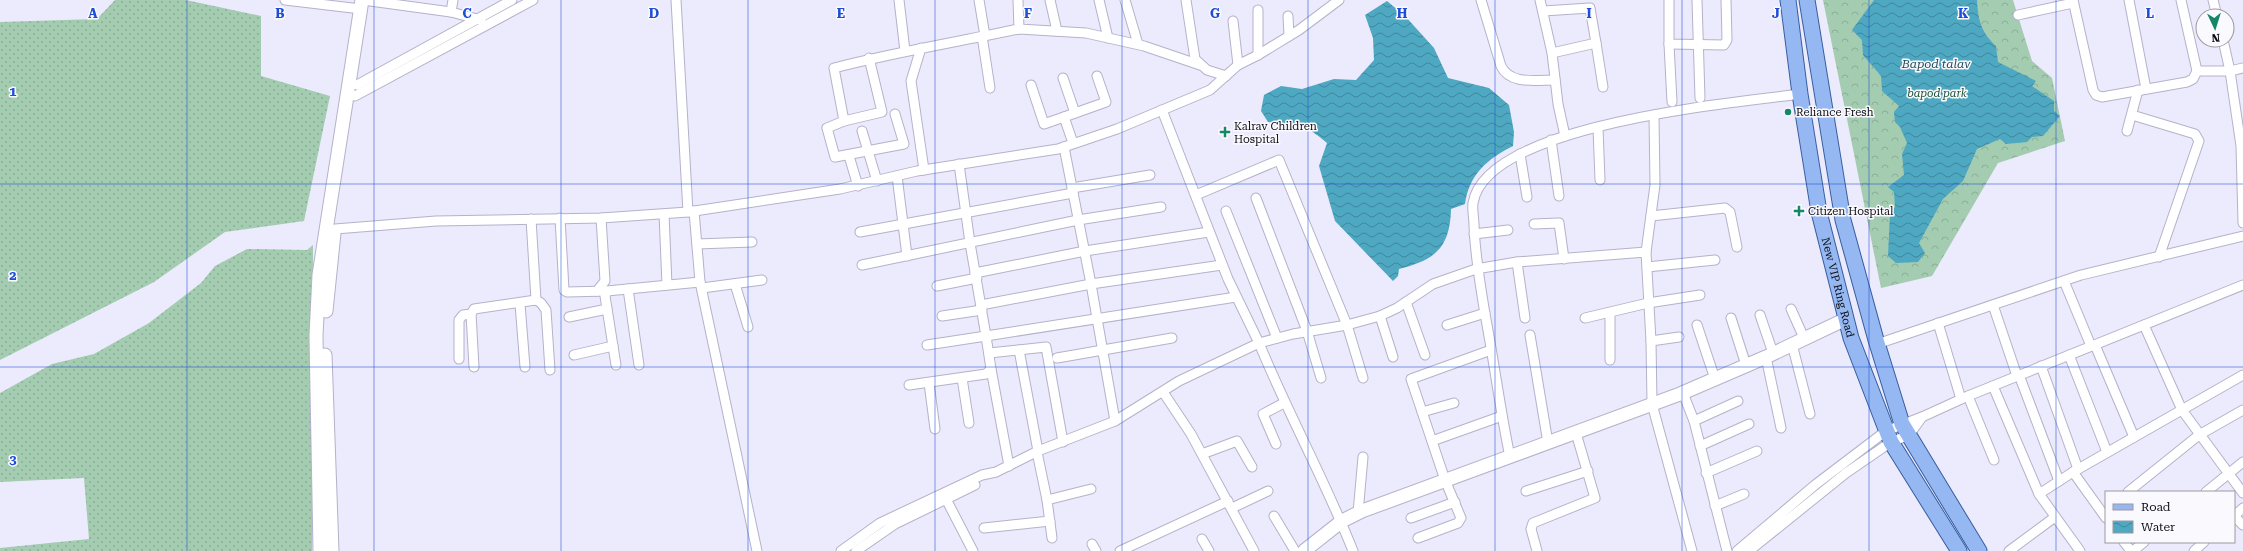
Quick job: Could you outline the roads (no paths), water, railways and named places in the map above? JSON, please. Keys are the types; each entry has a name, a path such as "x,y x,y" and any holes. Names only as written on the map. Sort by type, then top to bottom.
{"main road":[{"name":"New VIP Ring Road","path":"1788,0 1800,94 1819,212 1851,338 1889,437 1959,551"},
{"name":"New VIP Ring Road","path":"1807,0 1843,220 1877,344 1905,429 1979,551"}],"street":[{"path":"285,0 365,2 451,12 492,23"},
{"path":"451,12 453,0"},
{"path":"356,91 512,0"},
{"path":"356,91 492,23 533,0"},
{"path":"676,0 691,211 697,244 701,285 757,551"},
{"path":"899,0 905,51"},
{"path":"979,0 990,88"},
{"path":"1018,0 1019,29"},
{"path":"1050,0 1057,31"},
{"path":"1099,0 1108,38"},
{"path":"1126,0 1138,44"},
{"path":"1186,0 1195,59 1207,70 1226,76"},
{"path":"335,229 436,221 601,218 691,211 858,186 924,170 1064,147 1210,90 1238,65 1289,36 1338,0"},
{"path":"1480,0 1501,66 1506,74 1517,79 1555,80"},
{"path":"1668,0 1672,102"},
{"path":"1697,0 1700,98"},
{"path":"1669,44 1727,44 1726,0"},
{"path":"2127,131 2142,90 2129,0"},
{"path":"2018,15 2073,1 2093,90 2096,95 2102,96 2189,82 2197,71 2181,0"},
{"path":"332,551 324,332 335,229 356,91 365,2"},
{"path":"320,551 316,336 319,275 365,2"},
{"path":"1565,136 1555,80 1552,53 1539,3 1590,4 1603,87"},
{"path":"1258,10 1258,55"},
{"path":"1288,16 1289,36"},
{"path":"1233,21 1238,65"},
{"path":"844,122 834,68 869,58 1019,29 1086,33 1138,44 1200,65"},
{"path":"1552,53 1596,43"},
{"path":"922,48 911,81 924,170"},
{"path":"2225,48 2230,71 2241,146 2243,223"},
{"path":"869,58 882,112 827,128 835,158 904,144 895,114"},
{"path":"2197,71 2230,71 2243,68"},
{"path":"1031,85 1044,124 1106,102 1097,76"},
{"path":"1063,78 1075,113"},
{"path":"1510,457 1476,268 1473,203 1480,185 1495,168 1520,154 1551,140 1565,136 1654,115 1800,94"},
{"path":"1162,110 1222,265 1259,343 1284,403 1342,521 1353,551"},
{"path":"1654,115 1655,185 1646,252 1651,341 1652,404 1692,551"},
{"path":"2132,115 2195,134 2199,141 2159,257"},
{"path":"1064,117 1073,143"},
{"path":"1598,128 1600,180"},
{"path":"862,131 877,181"},
{"path":"1551,140 1559,196"},
{"path":"1064,147 1085,251 1115,421"},
{"path":"1520,154 1527,197"},
{"path":"849,156 858,186"},
{"path":"1196,195 1279,160 1347,325 1363,378"},
{"path":"959,164 970,243 1009,466"},
{"path":"860,232 1150,175"},
{"path":"897,176 907,256"},
{"path":"1256,198 1307,331 1321,378"},
{"path":"862,265 1078,220 1161,207"},
{"path":"1651,216 1725,208 1730,212 1737,247"},
{"path":"1226,211 1277,338"},
{"path":"664,214 667,285"},
{"path":"560,218 564,290 567,292 607,291 667,285 735,284 762,280"},
{"path":"597,291 605,281 601,218"},
{"path":"531,219 536,300"},
{"path":"1534,224 1560,223 1564,259"},
{"path":"1474,234 1508,230"},
{"path":"937,286 976,275 1085,251 1209,232"},
{"path":"1877,344 2064,281 2243,236"},
{"path":"697,244 752,242"},
{"path":"841,551 880,523 982,475 996,472 1038,452 1115,421 1179,381 1259,343 1307,331 1347,325 1380,316 1406,302 1434,284 1476,268 1517,262 1646,252"},
{"path":"1647,267 1715,260"},
{"path":"1517,262 1525,318"},
{"path":"942,316 1091,284 1222,265"},
{"path":"2064,281 2134,437"},
{"path":"735,284 748,327"},
{"path":"1737,551 1815,485 1922,417 1964,397 2243,285"},
{"path":"628,289 639,365"},
{"path":"607,291 605,296 616,365"},
{"path":"1585,318 1648,303 1700,295"},
{"path":"927,345 1236,297"},
{"path":"474,367 471,314 474,309 480,307 520,304 536,300 541,303 546,310 550,370"},
{"path":"1406,302 1425,355"},
{"path":"520,304 525,367"},
{"path":"1994,305 2018,376 2059,481"},
{"path":"569,317 607,309"},
{"path":"1791,309 1804,338"},
{"path":"1447,325 1485,313"},
{"path":"1610,313 1610,360"},
{"path":"459,359 458,320 463,315 471,314"},
{"path":"1760,315 1770,355 1781,428"},
{"path":"1380,316 1393,357"},
{"path":"1731,318 1746,366"},
{"path":"1304,551 1342,521 1358,513 1683,393 1770,355 1846,318"},
{"path":"1938,323 1964,397 1994,460"},
{"path":"1696,325 1715,379"},
{"path":"2144,325 2182,410 2243,493"},
{"path":"1530,335 1548,443"},
{"path":"1651,341 1679,337"},
{"path":"1057,358 1172,338"},
{"path":"1792,344 1810,414"},
{"path":"574,355 613,346"},
{"path":"990,353 1046,347 1063,442"},
{"path":"1019,350 1047,500 1052,538"},
{"path":"1418,538 1460,521 1461,516 1445,480 1411,379 1491,350"},
{"path":"2069,355 2108,452"},
{"path":"2041,366 2076,470 2104,513"},
{"path":"909,385 986,374 991,369"},
{"path":"2039,494 2076,470 2243,375"},
{"path":"962,378 969,422"},
{"path":"928,383 936,429"},
{"path":"1993,386 2039,494 2080,551"},
{"path":"1163,392 1202,454 1254,551"},
{"path":"1683,393 1694,421 1727,551"},
{"path":"1694,421 1738,401"},
{"path":"1276,444 1262,414 1284,403"},
{"path":"1422,412 1454,403"},
{"path":"2129,491 2199,435 2243,410"},
{"path":"1432,441 1502,416"},
{"path":"1700,446 1750,424"},
{"path":"1537,551 1531,529 1533,524 1595,499 1576,433"},
{"path":"1749,551 1889,437"},
{"path":"1202,454 1237,441 1252,467"},
{"path":"1706,473 1757,451"},
{"path":"1358,513 1363,457"},
{"path":"2207,491 2243,462"},
{"path":"1526,491 1588,471"},
{"path":"856,551 895,524 986,480 996,472"},
{"path":"1047,500 1091,490"},
{"path":"1120,551 1268,490"},
{"path":"1715,506 1744,494"},
{"path":"946,499 973,551"},
{"path":"1411,518 1455,502"},
{"path":"2235,515 2243,508"},
{"path":"1274,516 1295,551"},
{"path":"2009,551 2056,517"},
{"path":"2235,517 2243,525"},
{"path":"984,528 1050,522"},
{"path":"1202,539 1209,551"},
{"path":"2125,543 2132,551 2143,543"},
{"path":"2194,551 2203,543"}],"water":[{"name":"Bapod talav","path":"1874,0 1977,0 1979,20 1987,36 1996,46 1998,62 2036,81 2032,86 2054,101 2054,111 2060,116 2043,136 2032,137 2027,142 2006,144 2000,139 1977,149 1963,181 1943,199 1919,243 1925,253 1918,262 1896,263 1888,256 1890,213 1895,207 1894,192 1888,187 1904,175 1902,154 1907,143 1900,127 1895,122 1894,112 1899,106 1882,91 1881,76 1863,55 1862,40 1852,30"},
{"path":"1387,1 1405,16 1434,48 1448,78 1489,88 1509,105 1514,132 1513,146 1487,162 1475,176 1467,194 1465,204 1451,209 1448,234 1444,243 1431,256 1422,261 1399,269 1398,276 1393,281 1335,221 1319,166 1327,143 1300,125 1268,122 1261,111 1264,95 1281,86 1302,89 1334,79 1356,80 1374,60 1373,38 1365,15"}],"place":[{"name":"Reliance Fresh","path":"1788,112"},
{"name":"Kalrav Children Hospital","path":"1225,132"},
{"name":"Citizen Hospital","path":"1799,211"}],"park label":[{"name":"bapod park","path":"1937,93"}]}
